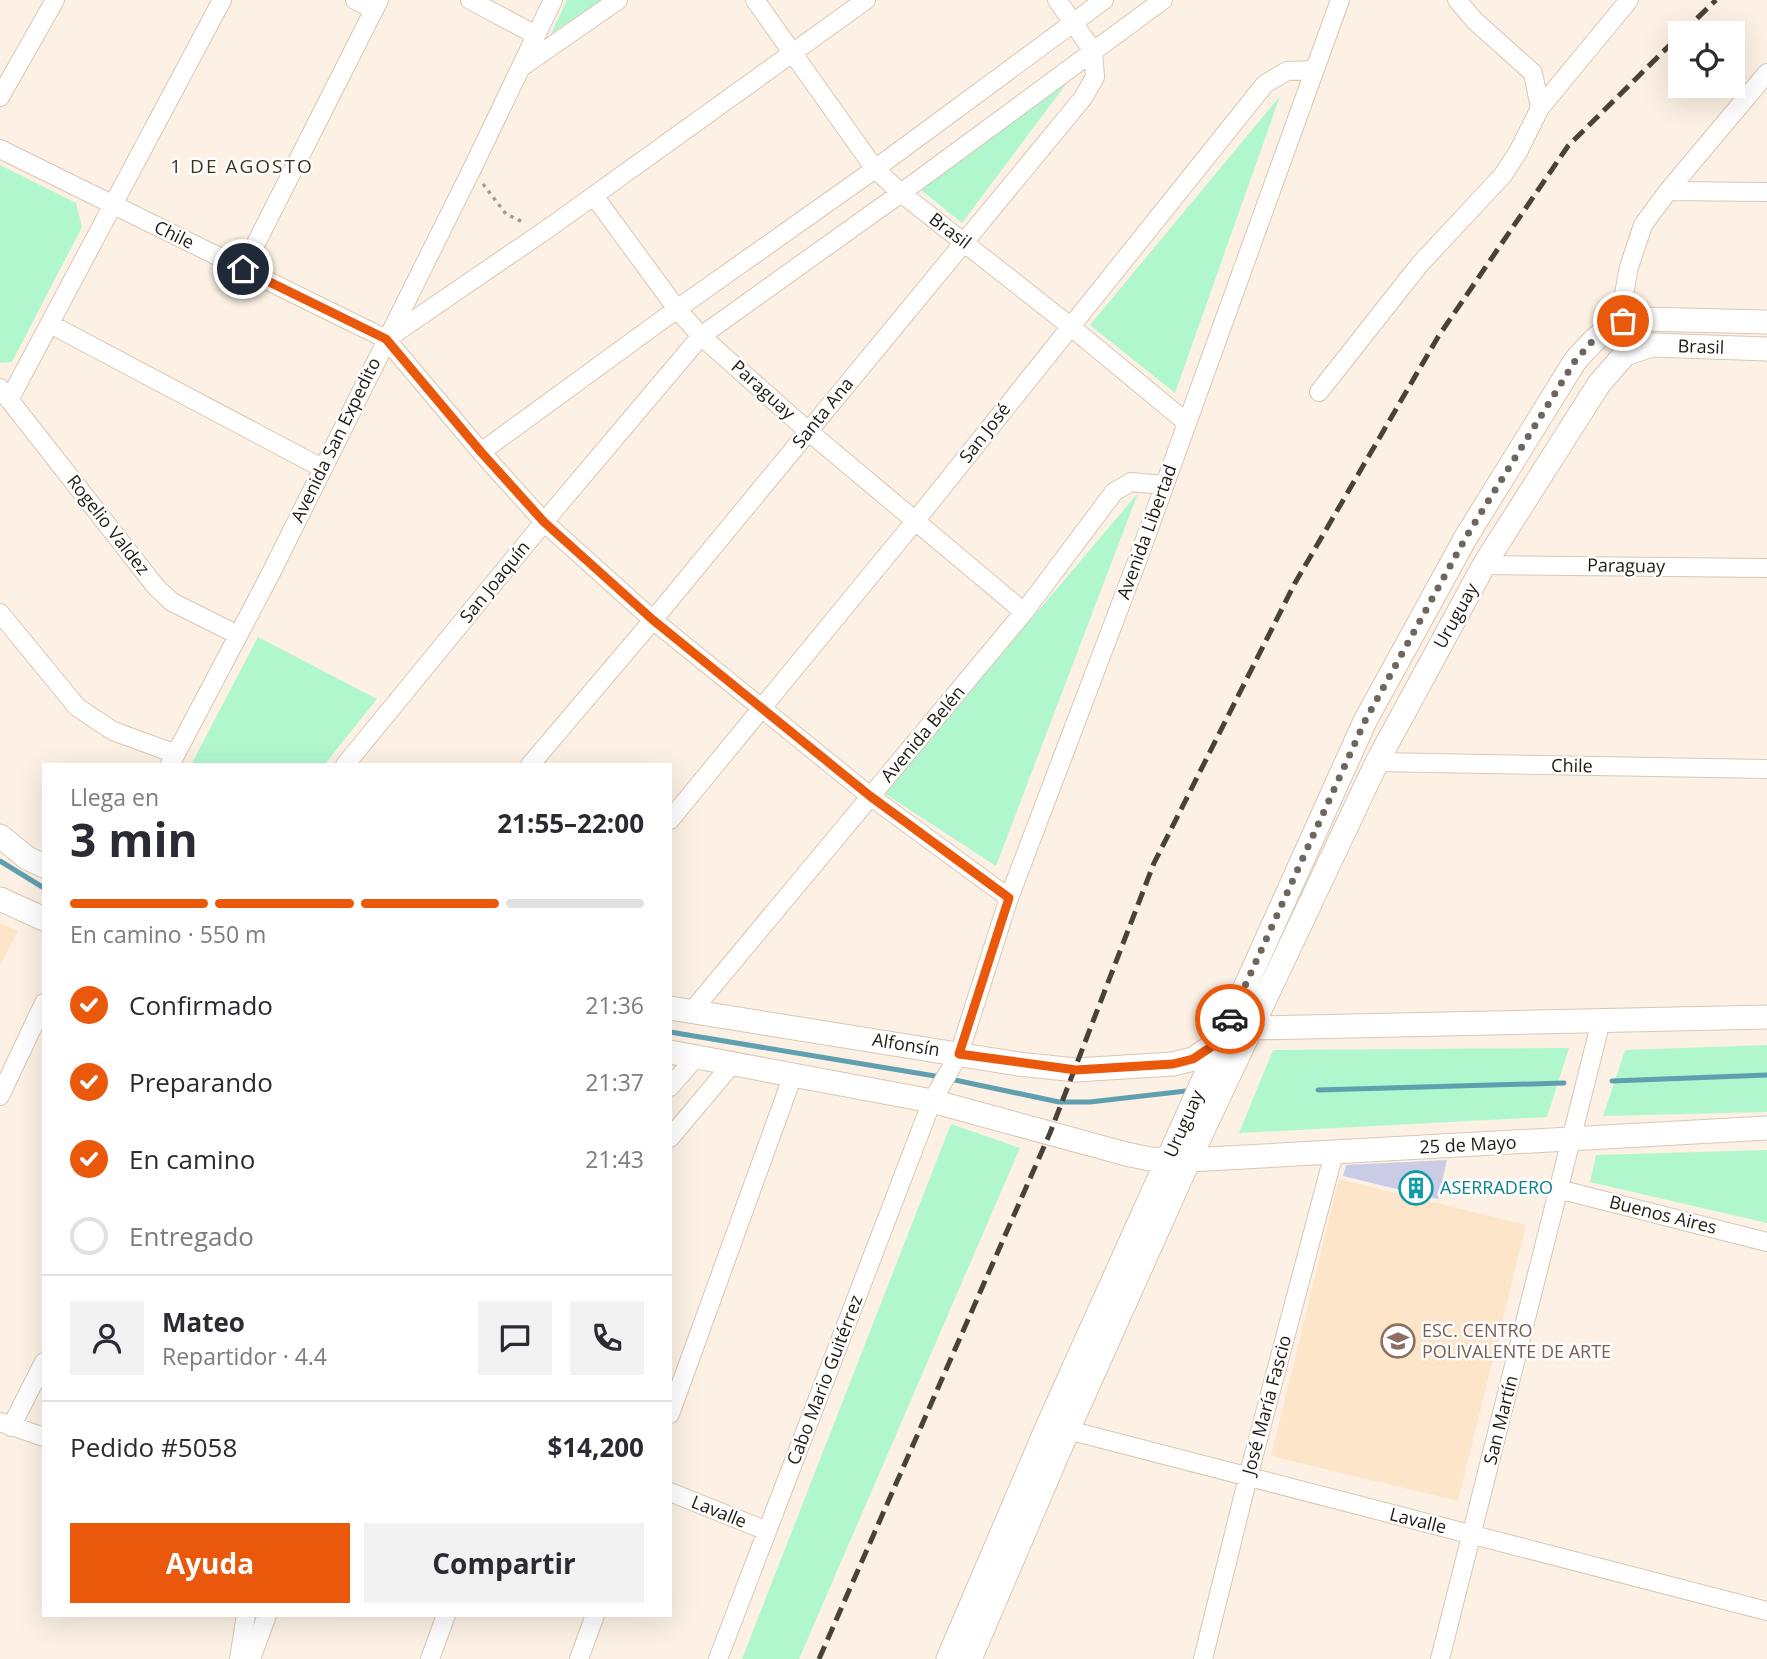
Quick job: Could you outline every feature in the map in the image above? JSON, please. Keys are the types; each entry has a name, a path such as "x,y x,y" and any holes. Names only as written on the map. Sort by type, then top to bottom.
{"street":[{"path":"0,97 55,0"},
{"path":"5,394 50,324 222,0"},
{"path":"243,269 376,5 355,0"},
{"path":"470,0 536,35"},
{"name":"Avenida San Expedito","path":"173,760 271,573 553,0"},
{"path":"521,68 618,0"},
{"name":"Brasil","path":"755,0 875,169 901,193 1070,326 1186,422"},
{"path":"386,339 553,225 866,0"},
{"path":"1057,0 1093,51"},
{"path":"481,452 875,169 1104,0"},
{"name":"San Joaquín","path":"347,763 701,336 1163,0"},
{"name":"Avenida Libertad","path":"957,1059 1009,898 1164,485 1340,0"},
{"path":"1457,0 1475,21 1533,73 1540,108"},
{"path":"1319,392 1420,264 1503,175 1540,108 1629,0"},
{"name":"Santa Ana","path":"532,763 653,620 1083,98 1095,77 1093,51"},
{"name":"San José","path":"672,818 916,520 1265,83 1287,71 1314,70"},
{"path":"1635,349 1620,315 1632,257 1643,225 1668,191 1767,73"},
{"name":"Chile","path":"0,149 386,339 544,522 653,620 870,796 1009,898"},
{"path":"1668,191 1767,192"},
{"name":"Paraguay","path":"594,196 677,309 701,336 808,431 1024,612"},
{"path":"1623,321 1642,319 1767,322"},
{"name":"Uruguay","path":"970,1659 1179,1160 1220,1041 1365,721 1466,537 1575,361 1597,336 1623,321"},
{"path":"50,324 322,468"},
{"name":"Brasil","path":"1635,349 1652,345 1767,349"},
{"name":"Uruguay","path":"948,1659 1048,1424 1179,1160 1253,1028 1377,762 1484,565 1600,384 1625,354 1635,349"},
{"name":"Rogelio Valdez","path":"5,394 156,587 172,602 238,635"},
{"name":"Avenida Belén","path":"681,1010 870,796 1024,612 1114,492 1131,482 1164,485"},
{"name":"Paraguay","path":"1484,565 1767,568"},
{"path":"0,613 77,707 113,731 173,760"},
{"name":"Chile","path":"1377,762 1767,769"},
{"path":"0,836 27,858 42,865"},
{"path":"0,899 42,918"},
{"path":"1,1090 42,1007"},
{"name":"Alfonsín","path":"681,1010 957,1059 1045,1067 1105,1070 1173,1064 1193,1059 1220,1041"},
{"path":"1220,1041 1253,1028 1767,1017"},
{"name":"San Martín","path":"1440,1659 1601,1021"},
{"path":"672,1052 793,1075 936,1094 1126,1154 1179,1160"},
{"path":"672,1085 697,1056"},
{"name":"Cabo Mario Guitérrez","path":"718,1659 936,1094 957,1059"},
{"path":"672,1136 733,1063"},
{"path":"672,1408 793,1075"},
{"name":"25 de Mayo","path":"1179,1160 1767,1128"},
{"name":"José María Fascio","path":"1203,1659 1334,1153"},
{"name":"Buenos Aires","path":"1558,1189 1767,1242"},
{"path":"42,1365 6,1425 42,1436"},
{"name":"Lavalle","path":"1068,1430 1767,1611"},
{"name":"Lavalle","path":"672,1493 767,1531"},
{"path":"239,1659 246,1617"},
{"path":"251,1659 266,1617"},
{"path":"430,1659 445,1617"},
{"path":"579,1659 594,1617"}],"path":[{"path":"473,167 493,200 506,214 526,223 553,225"}],"shaded area":[{"path":"0,923 18,931 0,966"},
{"name":"ESC. CENTRO POLIVALENTE DE ARTE","path":"1339,1179 1526,1225 1458,1501 1271,1456"}],"green space":[{"path":"567,0 601,0 551,34"},
{"path":"1069,80 962,223 920,189"},
{"path":"1280,96 1175,393 1090,325"},
{"path":"0,165 76,203 82,227 12,362 0,363"},
{"path":"1138,493 996,866 884,793"},
{"path":"258,637 377,699 326,763 192,763"},
{"path":"1767,1045 1767,1112 1603,1116 1625,1050"},
{"path":"1569,1048 1547,1117 1239,1133 1273,1050"},
{"path":"951,1124 1020,1148 799,1659 742,1659"},
{"path":"1767,1150 1767,1223 1590,1182 1596,1155"}],"building":[{"name":"ASERRADERO","path":"1447,1160 1438,1199 1343,1176 1346,1165"}],"waterway":[{"path":"0,861 42,887"},
{"path":"672,1032 941,1077"},
{"path":"1612,1081 1767,1075"},
{"path":"950,1079 1059,1102 1090,1102 1186,1091"},
{"path":"1318,1090 1564,1083"}],"railway":[{"path":"1694,21 1716,0"},
{"path":"819,1659 1050,1133 1154,863 1295,583 1438,337 1568,146 1668,47"}],"way so far":[{"path":"1230,1019 1365,721 1466,537 1575,361 1597,336 1623,321"}],"place":[{"name":"ASERRADERO","path":"1416,1188"},
{"name":"ESC. CENTRO POLIVALENTE DE ARTE","path":"1398,1341"}],"district":[{"name":"1 DE AGOSTO","path":"242,166"}],"route":[{"path":"243,269 386,339 544,522 653,620 870,796 1009,898 959,1054 1076,1070 1173,1064 1193,1059 1220,1041 1230,1019"}]}
